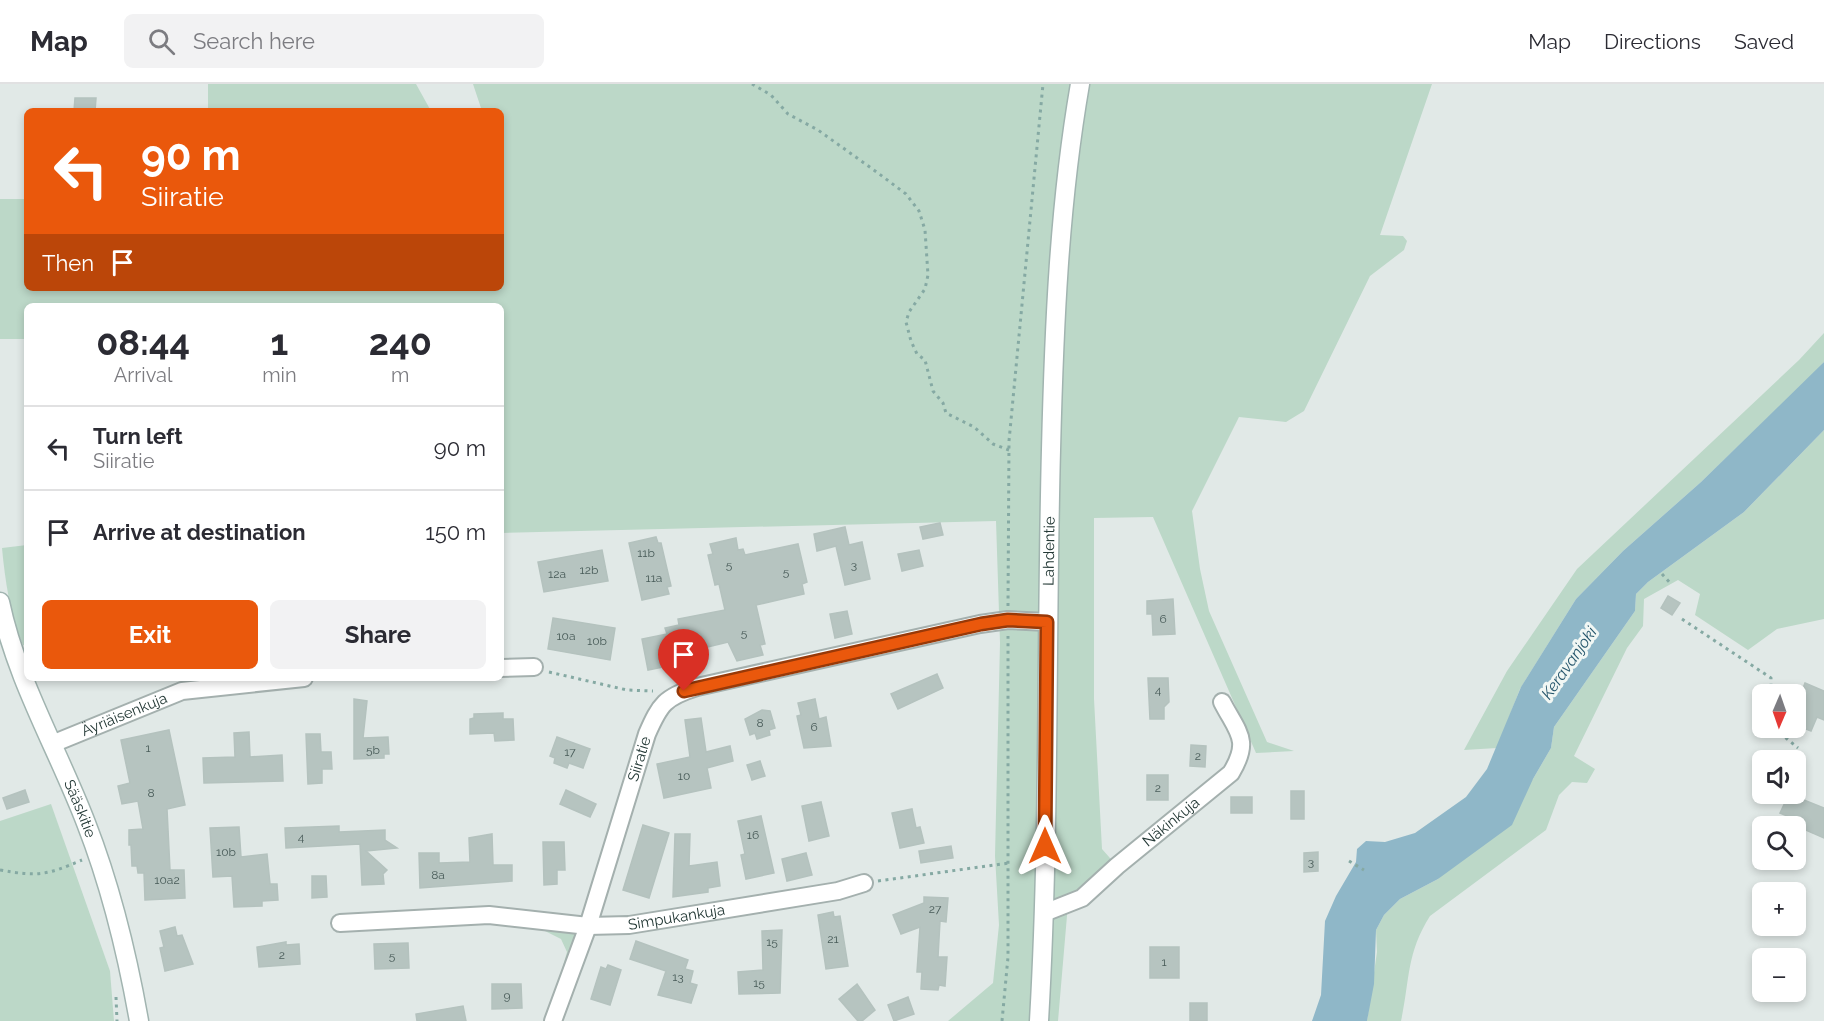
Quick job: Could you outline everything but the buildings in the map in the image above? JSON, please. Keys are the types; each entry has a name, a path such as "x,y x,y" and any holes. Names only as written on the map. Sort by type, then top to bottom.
{"main road":[{"name":"Lahdentie","path":"1039,1021 1044,913 1047,622 1053,371 1067,172 1080,84"},
{"name":"Sääskitie","path":"0,602 7,652 52,744 86,823 105,875 127,959 139,1021"}],"street":[{"name":"Siiratie","path":"553,1021 588,926 647,734 661,705 669,697 697,687 981,624 1008,620 1047,622"},
{"path":"504,668 534,667"},
{"name":"Äyriäisenkuja","path":"52,744 182,691 276,681"},
{"name":"Näkinkuja","path":"1044,913 1082,898 1116,866 1231,773 1243,754 1241,740 1222,702"},
{"name":"Simpukankuja","path":"340,923 489,915 588,926 644,923 838,891 864,883"}],"path":[{"path":"752,84 771,95 788,114 818,130 870,166 906,194 919,211 925,230 928,275 925,289 909,312 906,322 911,341 917,354 925,360 933,391 943,403 946,413 974,427 993,444 1009,450"},
{"path":"1008,611 1009,450 1043,84"},
{"path":"1662,574 1671,584"},
{"path":"1682,619 1771,678 1771,684"},
{"path":"1002,1021 1008,957 1008,634"},
{"path":"534,667 627,690 653,691"},
{"path":"1786,738 1798,748"},
{"path":"0,870 23,874 48,874 83,859 87,870"},
{"path":"1348,861 1364,870"},
{"path":"864,883 1009,863"},
{"path":"116,992 117,1021"}],"green space":[{"path":"208,84 416,84 429,108 208,108"},
{"path":"473,84 1432,84 1380,235 1403,236 1407,241 1404,250 1370,276 1304,411 1286,422 1239,417 1192,511 1200,569 1209,611 1267,742 1294,751 1256,753 1153,517 1094,518 1094,699 1102,849 1117,866 1068,904 1058,1021 948,1021 993,983 999,925 995,856 1000,643 996,521 504,533 504,303 24,303 24,339 0,339 0,199 24,199 24,291 504,291 504,108 481,108"},
{"path":"1824,333 1824,362 1816,371 1701,482 1623,551 1576,599 1520,689 1497,748 1464,750 1507,671 1577,569 1799,360"},
{"path":"1824,430 1824,619 1777,629 1748,650 1695,615 1700,594 1678,580 1644,599 1643,626 1627,648 1574,756 1595,769 1587,783 1572,782 1559,795 1546,830 1430,916 1413,955 1401,1021 1367,1021 1377,952 1376,930 1384,915 1400,899 1438,879 1533,779 1551,748 1554,727 1635,611 1636,594 1648,582 1744,512"},
{"path":"24,545 24,645 11,610 2,548"},
{"path":"51,804 110,971 114,1021 0,1021 0,821"},
{"path":"531,924 588,926 547,1021 567,952 561,939"}],"water":[{"name":"Keravanjoki","path":"1824,362 1824,430 1744,512 1648,582 1636,594 1635,611 1554,727 1551,748 1533,779 1512,825 1438,879 1400,899 1384,915 1376,930 1374,984 1367,1021 1312,1021 1321,995 1325,921 1336,896 1356,862 1357,849 1366,841 1385,842 1415,833 1466,797 1487,769 1521,687 1576,599 1623,551 1701,482"}],"route":[{"path":"684,691 981,624 1008,620 1047,622 1045,846"}]}
